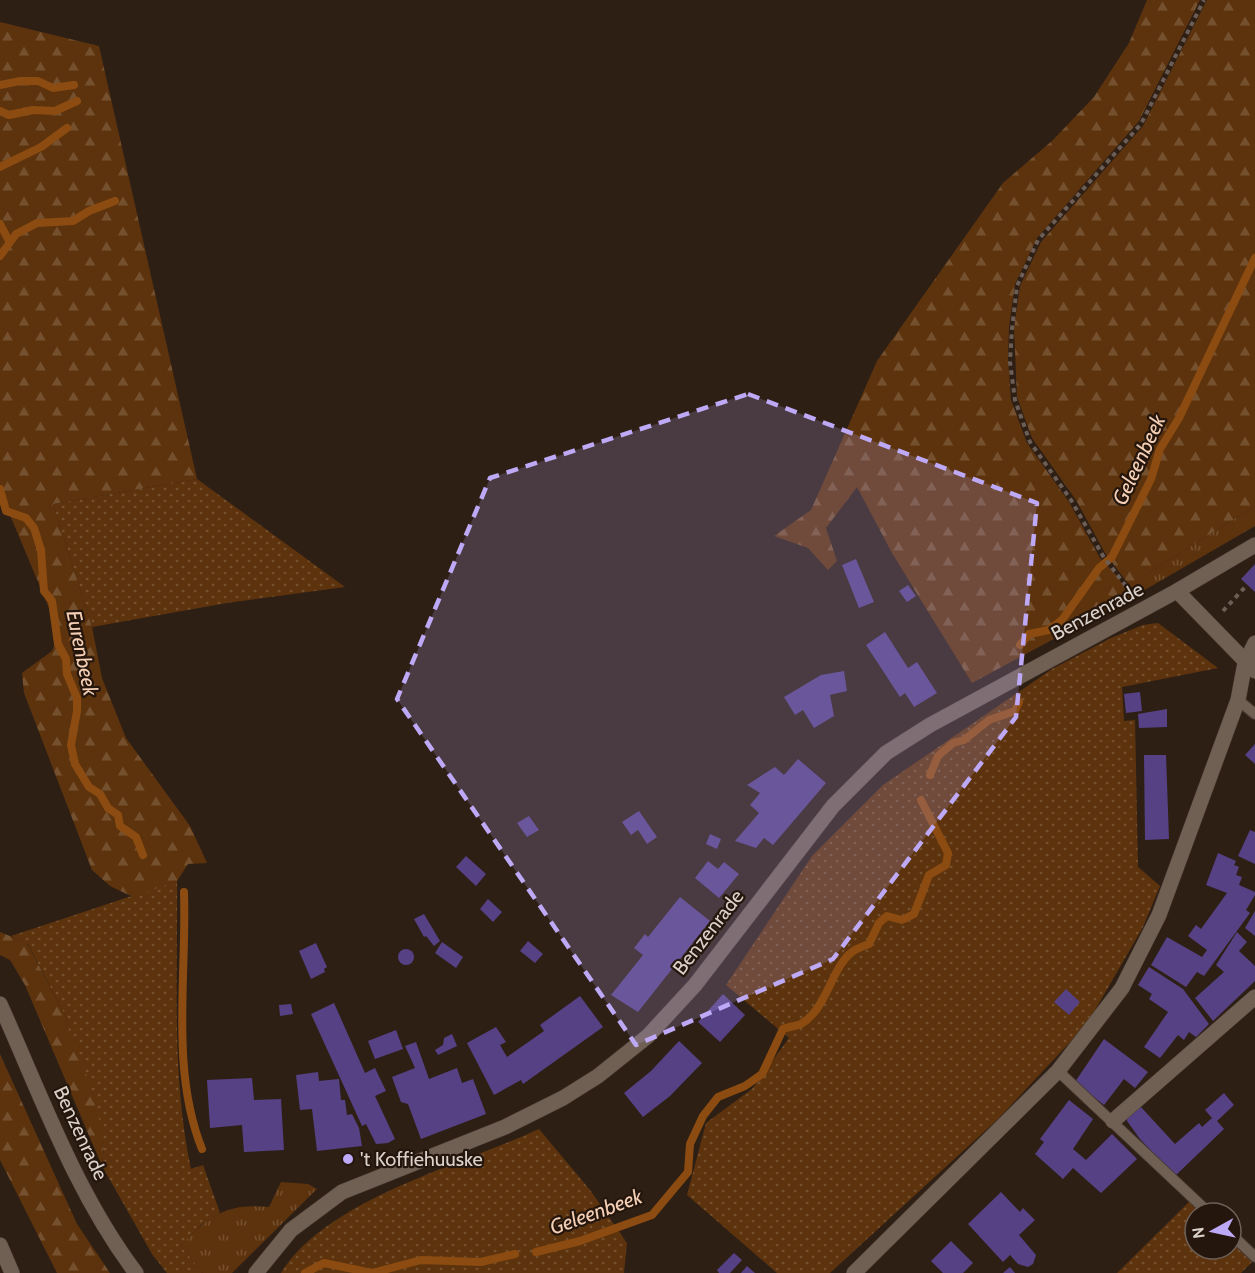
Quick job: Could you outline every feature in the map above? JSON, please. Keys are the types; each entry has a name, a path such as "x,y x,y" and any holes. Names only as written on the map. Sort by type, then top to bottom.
{"street":[{"name":"Benzenrade","path":"256,1273 291,1230 342,1192 505,1127 563,1098 598,1076 648,1036 695,985 833,806 886,753 930,725 1177,591 1255,545"},
{"path":"1177,591 1250,667"},
{"path":"854,1273 1058,1071 1122,988 1155,924 1250,667 1255,643"},
{"path":"1113,1121 1255,997"},
{"name":"Benzenrade","path":"0,1004 91,1203 114,1244 136,1273"},
{"path":"0,1245 12,1273"}],"lane":[{"path":"1238,700 1255,714"},
{"path":"1058,1071 1196,1201"},
{"path":"1243,1246 1255,1257"}],"path":[{"path":"1118,573 1102,556 1071,500 1030,442 1015,400 1010,362 1017,286 1038,240 1141,124 1204,0"},
{"path":"1210,625 1247,585"}],"highlighted area":[{"path":"748,394 1037,503 1016,717 833,959 636,1045 397,699 490,478"}],"green space":[{"path":"1147,0 1200,0 1139,121 1037,238 1015,284 1009,327 1008,359 1011,400 1027,443 1069,502 1100,558 1118,577 1130,598 972,683 892,553 857,487 826,528 837,561 828,570 808,548 774,536 811,510 877,361 1003,183 1053,140 1094,97 1129,43"},
{"path":"1207,0 1255,0 1255,506 1150,572 1133,590 1105,553 1076,500 1032,438 1017,397 1014,328 1020,286 1041,242 1143,126"},
{"path":"0,22 99,46 197,479 53,504 92,627 102,678 126,738 190,826 207,863 188,864 177,881 133,897 110,886 92,870 24,693 22,673 52,651 59,632 0,491"},
{"path":"197,479 345,587 227,603 92,627 53,504"},
{"path":"1255,506 1255,526 1136,595 1133,590 1150,572"},
{"path":"1158,623 1218,668 1122,687 1124,721 1135,720 1138,867 1160,886 1143,927 1087,1024 998,1119 830,1273 777,1273 687,1195 706,1123 752,1089 789,1038 726,985 812,856 883,785 1052,669 1111,638 1143,625"},
{"path":"177,881 178,1062 185,1133 191,1169 203,1165 220,1213 201,1225 181,1246 203,1273 167,1273 152,1254 102,1166 104,1144 67,1019 28,944 11,936"},
{"path":"0,932 27,943 67,1019 95,1099 104,1144 102,1166 25,985 10,960 0,955"},
{"path":"0,1054 77,1224 110,1273 57,1273 0,1160"},
{"path":"539,1129 590,1190 627,1243 624,1273 281,1273 302,1247 330,1224 363,1204 398,1187"},
{"path":"281,1182 308,1184 317,1189 232,1273 203,1273 181,1246 201,1226 220,1213 241,1207 269,1207"},
{"path":"1183,1208 1183,1261 1243,1261 1243,1249 1254,1260 1241,1273 1117,1273"}],"building":[{"path":"856,559 874,602 859,608 842,565"},
{"path":"1255,564 1255,592 1241,579"},
{"path":"908,585 916,596 907,602 899,591"},
{"path":"885,632 908,668 917,662 937,693 914,707 905,693 900,697 866,645"},
{"path":"844,671 847,691 830,695 834,716 814,728 803,710 795,715 784,697 821,675"},
{"path":"1140,692 1142,711 1126,713 1124,694"},
{"path":"1167,709 1167,727 1139,728 1138,714"},
{"path":"1255,744 1255,764 1245,755"},
{"path":"1144,755 1166,755 1169,839 1145,840"},
{"path":"798,759 826,783 773,845 764,838 756,848 735,841 759,813 750,805 760,793 747,785 775,767 784,775"},
{"path":"639,811 657,837 647,844 638,830 631,835 622,822"},
{"path":"529,816 539,830 527,837 517,823"},
{"path":"1250,830 1255,832 1255,864 1238,856"},
{"path":"710,834 721,839 717,849 706,844"},
{"path":"1218,853 1236,861 1234,865 1239,867 1236,875 1242,877 1239,885 1255,892 1255,895 1246,910 1250,913 1204,976 1197,972 1186,987 1151,965 1167,937 1202,957 1207,950 1188,936 1196,925 1201,929 1227,893 1206,885"},
{"path":"466,856 486,874 476,886 456,867"},
{"path":"708,861 718,869 724,862 739,874 719,898 695,878"},
{"path":"680,897 710,921 638,1012 611,995 643,955 634,948 645,934 648,937"},
{"path":"488,899 502,912 493,922 480,909"},
{"path":"1255,911 1255,936 1245,928"},
{"path":"424,914 440,941 434,946 426,936 424,937 414,919"},
{"path":"1237,932 1247,942 1239,951 1255,966 1255,981 1213,1021 1195,998 1224,972 1216,965"},
{"path":"528,941 543,954 535,963 520,951"},
{"path":"442,942 463,957 456,968 435,953"},
{"path":"316,943 327,967 324,969 325,972 311,979 299,951"},
{"path":"406,949 414,957 406,965 398,957"},
{"path":"1149,967 1183,989 1209,1024 1196,1037 1189,1032 1184,1040 1178,1035 1160,1058 1144,1047 1168,1012 1149,999 1152,994 1138,985"},
{"path":"1066,989 1080,1002 1069,1015 1054,1002"},
{"path":"723,994 745,1015 720,1042 698,1022"},
{"path":"580,996 603,1027 523,1084 521,1080 494,1095 467,1043 496,1027 506,1042 500,1045 507,1057 544,1031 540,1025"},
{"path":"334,1003 365,1073 375,1068 386,1091 375,1096 395,1139 388,1143 376,1144 366,1124 362,1126 311,1014"},
{"path":"291,1004 293,1014 280,1016 279,1005"},
{"path":"396,1030 403,1049 375,1059 368,1041"},
{"path":"452,1034 457,1046 438,1055 435,1050 443,1045 444,1038"},
{"path":"1104,1039 1148,1072 1135,1088 1124,1079 1104,1105 1075,1082"},
{"path":"679,1041 702,1063 670,1096 643,1117 624,1093 651,1071"},
{"path":"416,1042 429,1079 457,1068 462,1083 473,1079 486,1114 421,1139 408,1104 401,1102 392,1077 415,1068 405,1046"},
{"path":"318,1072 319,1081 339,1079 341,1100 345,1100 347,1115 352,1114 359,1128 362,1146 317,1151 312,1109 300,1110 296,1075"},
{"path":"252,1078 254,1100 281,1099 284,1150 244,1152 242,1125 210,1128 207,1080"},
{"path":"1224,1093 1234,1105 1217,1121 1224,1129 1175,1176 1140,1139 1127,1121 1127,1118 1140,1106 1175,1144 1199,1123 1202,1127 1212,1118 1205,1110"},
{"path":"1069,1100 1093,1119 1073,1149 1086,1160 1112,1134 1137,1159 1101,1193 1073,1168 1063,1179 1035,1154 1044,1142 1040,1139"},
{"path":"1001,1192 1020,1212 1023,1208 1035,1220 1019,1235 1036,1255 1033,1264 1028,1267 1018,1264 1010,1255 1003,1262 968,1224"},
{"path":"951,1241 973,1263 963,1273 943,1273 931,1261"},
{"path":"734,1253 742,1260 730,1273 719,1273 717,1270"},
{"path":"747,1266 755,1273 741,1273"},
{"path":"1010,1267 1015,1273 1003,1273"}],"waterway":[{"path":"0,85 20,81 38,81 53,88 74,85"},
{"path":"0,111 9,115 33,110 55,111 77,101"},
{"path":"0,167 41,147 67,128"},
{"path":"0,256 16,234 37,223 73,221 89,211 115,201"},
{"path":"0,224 9,241"},
{"name":"Geleenbeek","path":"1020,645 1029,634 1049,630 1062,620 1099,568 1112,557 1151,479 1160,449 1179,418 1255,258"},
{"name":"Eurenbeek","path":"0,489 6,511 26,518 34,528 41,550 44,591 52,601 58,644 66,659 67,674 77,698 71,745 75,764 89,787 100,794 108,808 118,815 120,826 136,837 143,855"},
{"name":"Geleenbeek","path":"930,775 938,756 953,743 964,740 989,720 1015,711 1019,702"},
{"name":"Geleenbeek","path":"536,1252 580,1241 652,1215 688,1172 690,1144 703,1116 718,1097 745,1086 762,1074 783,1029 801,1024 810,1017 817,1009 845,959 854,951 869,944 879,923 887,916 902,920 914,914 929,875 946,865 948,853 921,800"},
{"name":"Eurenbeek","path":"184,892 183,1055 192,1118 202,1149"},
{"name":"Geleenbeek","path":"305,1273 324,1263 372,1273 421,1260 481,1262 515,1254"}],"place":[{"name":"'t Koffiehuuske","path":"348,1159"}]}
